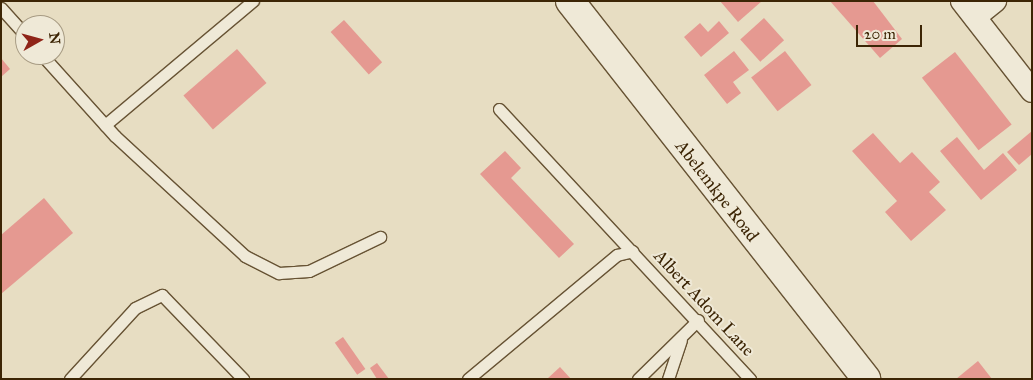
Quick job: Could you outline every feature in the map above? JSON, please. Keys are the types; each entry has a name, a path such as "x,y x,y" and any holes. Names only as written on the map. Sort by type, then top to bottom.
{"street":[{"name":"Abelemkpe Road","path":"570,1 866,379"},
{"path":"995,1 968,9 1032,91"}],"lane":[{"path":"105,125 253,1"},
{"path":"1,8 15,24"},
{"path":"51,65 105,125 245,256 279,273 309,271 380,237"},
{"name":"Albert Adom Lane","path":"499,108 698,320 750,379"},
{"path":"468,379 617,255 633,251"},
{"path":"70,379 135,308 162,295 243,379"},
{"path":"638,379 698,320"},
{"path":"668,379 682,337"}],"building":[{"path":"720,1 762,1 738,22"},
{"path":"830,1 873,1 902,39 880,58"},
{"path":"764,18 784,40 760,62 740,39"},
{"path":"344,20 382,62 369,74 331,32"},
{"path":"719,21 729,33 701,57 684,37 700,23 708,32"},
{"path":"237,49 267,83 213,130 183,96"},
{"path":"734,51 749,70 733,82 741,93 727,104 704,75"},
{"path":"785,51 811,85 778,111 751,77"},
{"path":"955,52 1012,124 979,150 922,78"},
{"path":"1,58 10,69 1,77"},
{"path":"1032,131 1032,154 1019,165 1007,152"},
{"path":"873,133 900,163 912,152 940,182 929,192 946,210 911,241 885,212 897,201 852,151"},
{"path":"957,137 984,170 1003,153 1017,170 981,200 940,151"},
{"path":"505,151 521,168 511,178 574,244 559,258 480,174"},
{"path":"44,198 73,233 1,294 1,235"},
{"path":"343,337 365,369 357,375 335,343"},
{"path":"978,361 992,379 956,379"},
{"path":"377,363 389,379 377,379 370,368"},
{"path":"560,367 571,379 547,379"}]}
